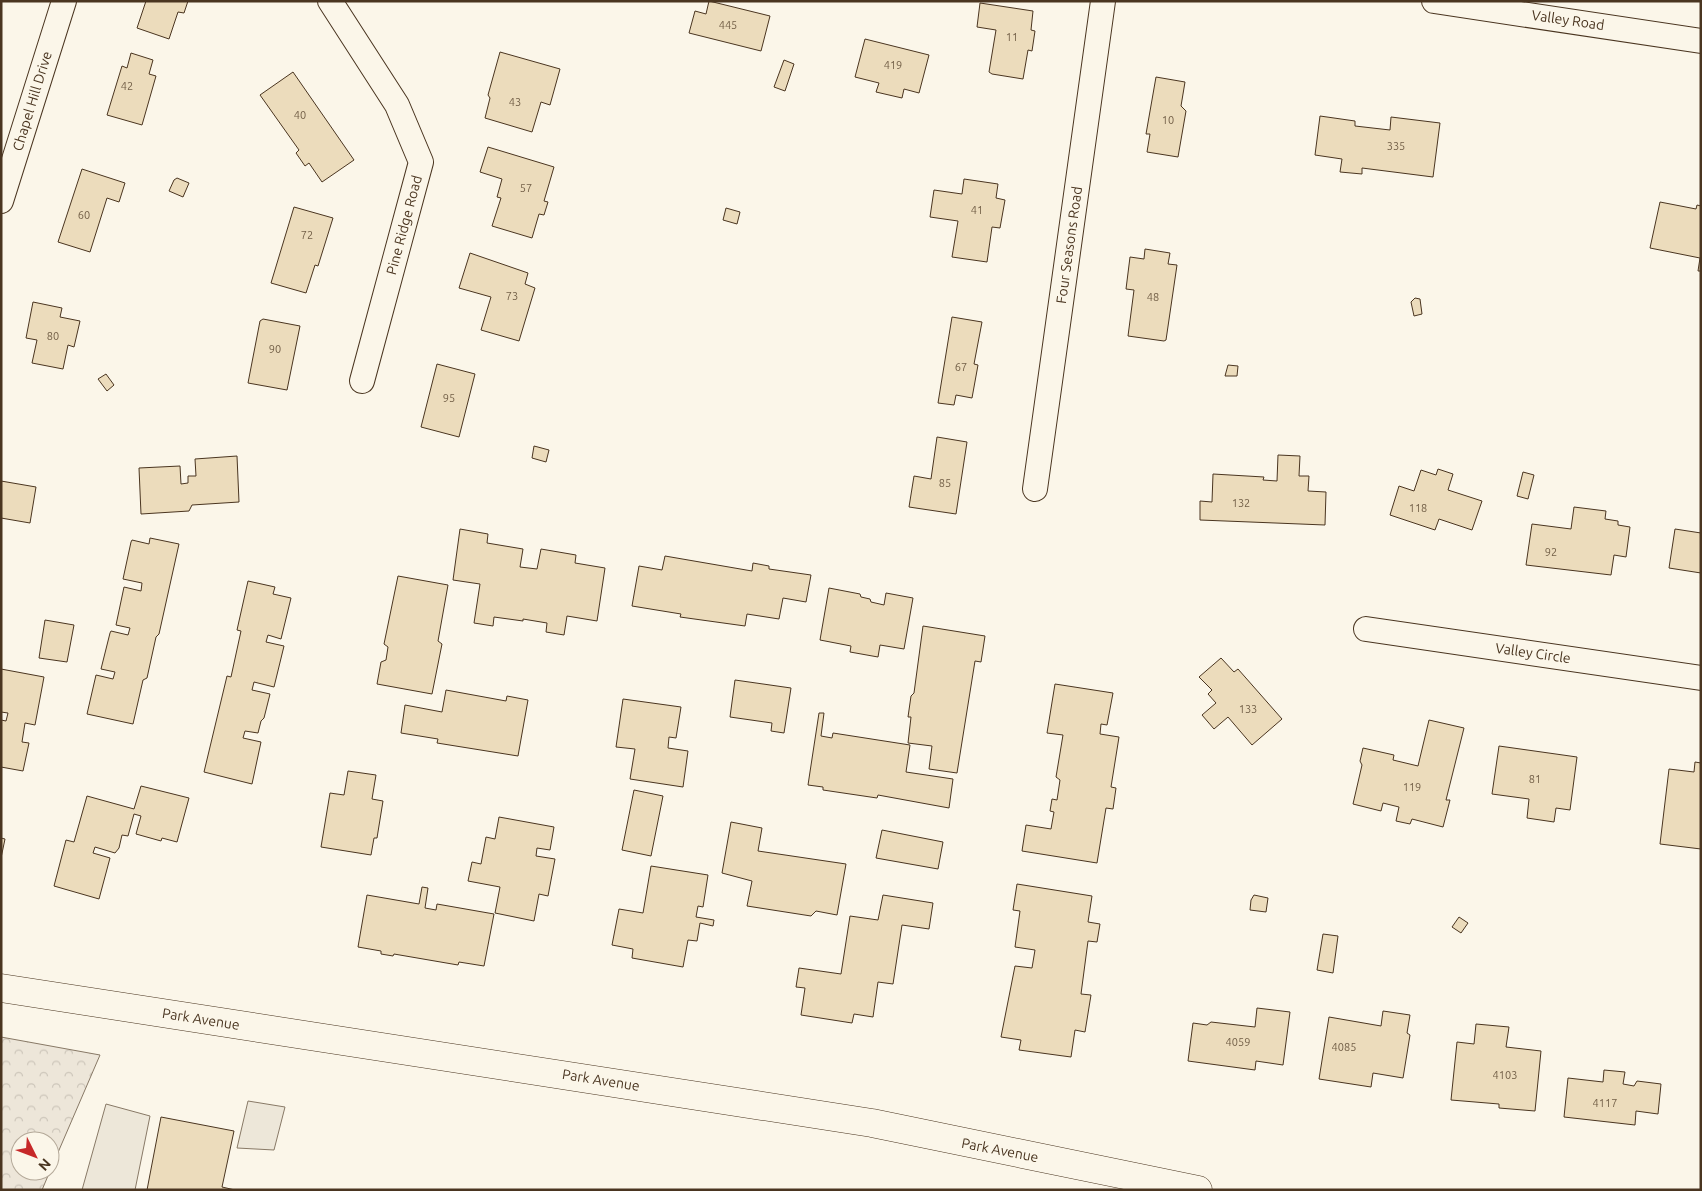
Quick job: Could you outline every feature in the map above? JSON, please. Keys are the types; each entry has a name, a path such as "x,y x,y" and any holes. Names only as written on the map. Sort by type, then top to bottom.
{"main road":[{"name":"Park Avenue","path":"1,988 872,1123 1198,1190"}],"street":[{"name":"Chapel Hill Drive","path":"1,201 64,1"},
{"name":"Pine Ridge Road","path":"330,1 397,105 421,162 362,381"},
{"name":"Four Seasons Road","path":"1036,489 1103,1"},
{"name":"Valley Road","path":"1434,1 1701,41"},
{"name":"Valley Circle","path":"1366,629 1701,678"}],"green space":[{"path":"1,1037 100,1055 60,1148 60,1131 10,1131 10,1181 46,1181 42,1190 1,1190"}],"shaded area":[{"path":"248,1101 285,1107 274,1150 237,1148"},
{"path":"106,1104 150,1116 135,1190 82,1190"}],"building":[{"path":"146,1 188,1 184,13 178,12 169,39 137,28"},
{"path":"709,1 770,16 761,51 689,33 695,11 706,14"},
{"path":"980,3 1033,11 1031,30 1035,31 1032,51 1028,50 1023,79 989,72 996,30 977,27"},
{"path":"865,39 929,55 919,93 904,89 902,98 876,92 879,83 855,77"},
{"path":"500,52 560,69 550,105 541,102 532,132 485,118 490,98 488,95"},
{"path":"131,53 153,60 149,74 156,76 142,125 107,115 122,66 127,68"},
{"path":"784,60 794,64 785,91 774,87"},
{"path":"293,72 354,160 322,182 309,163 305,166 296,153 299,150 260,95"},
{"path":"1156,77 1185,82 1181,106 1186,111 1178,157 1147,152 1150,134 1146,134"},
{"path":"1320,116 1355,121 1355,126 1390,130 1391,117 1440,123 1433,177 1362,168 1362,174 1340,172 1342,159 1315,155"},
{"path":"488,147 554,167 544,201 548,202 544,215 539,214 532,238 492,226 501,198 497,197 502,179 480,172"},
{"path":"82,169 125,183 119,202 107,198 90,252 58,242"},
{"path":"177,178 189,183 183,197 169,191 174,180"},
{"path":"964,179 998,184 996,198 1005,200 1000,228 992,227 987,262 952,257 958,221 930,217 934,190 962,194"},
{"path":"1660,202 1696,209 1697,205 1701,206 1701,271 1698,271 1700,258 1650,248"},
{"path":"294,207 333,218 318,266 315,265 306,293 271,283"},
{"path":"726,208 740,212 737,224 723,220"},
{"path":"1145,249 1170,253 1168,264 1177,265 1166,340 1164,341 1128,336 1134,290 1126,289 1130,257 1144,259"},
{"path":"470,253 528,273 525,284 535,288 519,341 481,330 491,297 459,288"},
{"path":"1415,298 1420,299 1422,314 1414,316 1411,302"},
{"path":"33,302 62,308 60,317 80,321 74,347 68,345 63,369 32,363 37,340 26,338"},
{"path":"952,317 982,322 974,364 978,365 972,398 956,395 954,405 938,403"},
{"path":"263,319 300,326 287,390 248,383 260,321"},
{"path":"437,364 475,374 459,437 421,427"},
{"path":"1228,365 1238,366 1237,376 1225,376"},
{"path":"106,374 114,385 107,391 98,379"},
{"path":"937,437 967,442 956,514 909,507 914,476 931,479"},
{"path":"534,446 549,450 546,462 532,458"},
{"path":"1278,455 1300,456 1299,476 1309,476 1308,491 1326,492 1325,525 1200,520 1200,501 1212,502 1213,474 1264,477 1263,480 1277,481"},
{"path":"237,456 239,502 192,505 189,511 141,514 139,468 180,466 181,484 188,483 188,476 196,476 195,459"},
{"path":"1438,469 1453,474 1448,490 1482,501 1472,530 1439,519 1435,530 1390,515 1399,486 1414,491 1421,470 1436,475"},
{"path":"1523,472 1534,475 1528,499 1517,496"},
{"path":"1,481 36,487 30,523 1,518"},
{"path":"1574,507 1606,511 1605,519 1618,521 1618,525 1630,527 1626,557 1614,555 1611,575 1526,565 1532,524 1571,529"},
{"path":"460,529 488,534 487,543 523,549 520,567 537,569 541,549 576,555 575,563 605,568 597,621 567,616 564,635 546,632 547,623 523,619 523,621 494,617 493,626 474,623 480,584 453,580"},
{"path":"1675,529 1701,533 1701,573 1669,568"},
{"path":"150,538 179,544 159,634 156,637 147,678 143,680 133,724 87,714 96,675 113,679 115,672 101,669 111,631 128,635 130,628 116,625 124,587 141,591 142,583 123,579 131,542 132,540 149,544"},
{"path":"665,556 752,571 753,563 769,566 769,569 811,575 806,602 783,598 779,619 747,614 745,626 680,617 681,614 632,606 639,566 662,570"},
{"path":"398,576 448,585 438,641 442,644 432,694 377,684 381,662 386,660 388,647 384,644"},
{"path":"248,581 275,587 273,594 291,598 281,639 268,635 266,642 284,646 274,687 254,682 252,690 270,694 258,733 245,731 243,738 261,742 252,784 204,772 227,676 231,677 241,631 237,630"},
{"path":"829,588 860,594 861,597 870,599 871,602 884,605 886,593 913,598 904,649 880,645 878,657 850,652 851,646 820,640"},
{"path":"45,620 74,625 67,662 39,658"},
{"path":"923,626 985,636 981,662 975,661 957,773 929,769 932,746 908,743 911,717 908,717 911,696 914,693"},
{"path":"1221,658 1234,672 1238,669 1282,719 1252,745 1228,717 1214,729 1202,715 1216,703 1208,694 1212,690 1199,677"},
{"path":"1,669 44,677 35,725 25,723 22,742 29,743 23,771 1,767 1,720 6,721 8,713 1,712"},
{"path":"735,680 791,688 784,733 771,731 772,723 730,717"},
{"path":"1055,684 1113,693 1107,725 1101,724 1100,734 1119,737 1111,787 1116,788 1113,809 1106,808 1097,863 1022,851 1026,825 1051,829 1054,812 1050,811 1052,799 1057,800 1060,780 1056,777 1063,735 1047,733"},
{"path":"446,690 506,701 507,696 528,700 518,756 437,743 438,739 401,733 405,705 442,712"},
{"path":"623,699 681,707 676,738 669,737 668,748 688,751 683,787 630,779 635,749 616,747"},
{"path":"819,713 824,713 821,736 832,738 833,733 910,745 906,772 953,779 949,808 878,795 877,798 823,790 823,787 808,785"},
{"path":"1429,720 1464,728 1446,800 1450,800 1443,827 1412,819 1410,824 1396,821 1399,807 1383,803 1381,811 1353,804 1362,765 1360,761 1363,748 1394,755 1393,760 1418,766"},
{"path":"1499,746 1577,757 1570,810 1556,808 1554,822 1527,818 1529,799 1492,794"},
{"path":"1695,762 1701,763 1701,849 1660,844 1669,769 1694,772"},
{"path":"348,771 376,775 372,799 383,801 377,838 374,838 371,855 321,847 330,793 344,795"},
{"path":"141,786 189,798 177,842 162,838 161,841 136,834 141,816 134,814 128,836 122,835 119,848 115,853 95,847 93,853 110,858 99,899 54,886 66,840 74,842 87,796 134,809"},
{"path":"634,790 663,796 651,856 622,850"},
{"path":"499,817 554,827 550,850 537,848 536,856 555,859 548,896 539,894 534,921 495,913 500,887 468,881 472,862 481,864 486,837 495,839"},
{"path":"731,822 762,828 758,851 846,864 837,915 816,911 811,916 747,906 752,881 722,873"},
{"path":"882,830 943,842 938,869 876,858"},
{"path":"1,838 5,839 1,858"},
{"path":"651,866 708,875 703,907 698,906 696,917 714,920 713,926 700,923 697,941 688,940 683,967 632,958 633,949 612,945 619,909 643,913"},
{"path":"1017,884 1092,896 1088,922 1100,924 1097,942 1088,941 1081,994 1091,995 1085,1032 1075,1030 1071,1057 1019,1050 1021,1040 1001,1037 1015,966 1032,968 1035,950 1015,947 1020,911 1013,910"},
{"path":"422,887 428,888 425,908 436,910 437,904 494,914 484,966 459,962 458,965 394,954 393,956 381,954 381,951 358,947 367,895 419,904"},
{"path":"883,895 933,903 929,929 902,925 893,984 878,982 873,1017 854,1014 852,1023 801,1015 805,988 796,987 799,968 841,974 850,916 878,920"},
{"path":"1254,895 1268,898 1266,912 1250,910 1251,900"},
{"path":"1459,917 1468,923 1461,933 1452,927"},
{"path":"1323,934 1338,936 1333,973 1317,970"},
{"path":"1257,1008 1290,1012 1283,1065 1256,1061 1255,1070 1188,1061 1193,1023 1207,1025 1211,1022 1255,1027"},
{"path":"1383,1011 1410,1015 1407,1033 1410,1035 1403,1078 1373,1073 1371,1087 1319,1079 1329,1017 1381,1026"},
{"path":"1476,1024 1509,1027 1506,1047 1541,1051 1535,1111 1499,1108 1499,1104 1451,1100 1457,1042 1474,1044"},
{"path":"1604,1070 1625,1072 1623,1084 1634,1086 1637,1081 1661,1084 1658,1114 1636,1111 1635,1125 1564,1117 1568,1078 1603,1082"},
{"path":"161,1117 234,1131 222,1187 235,1190 147,1190"}]}
